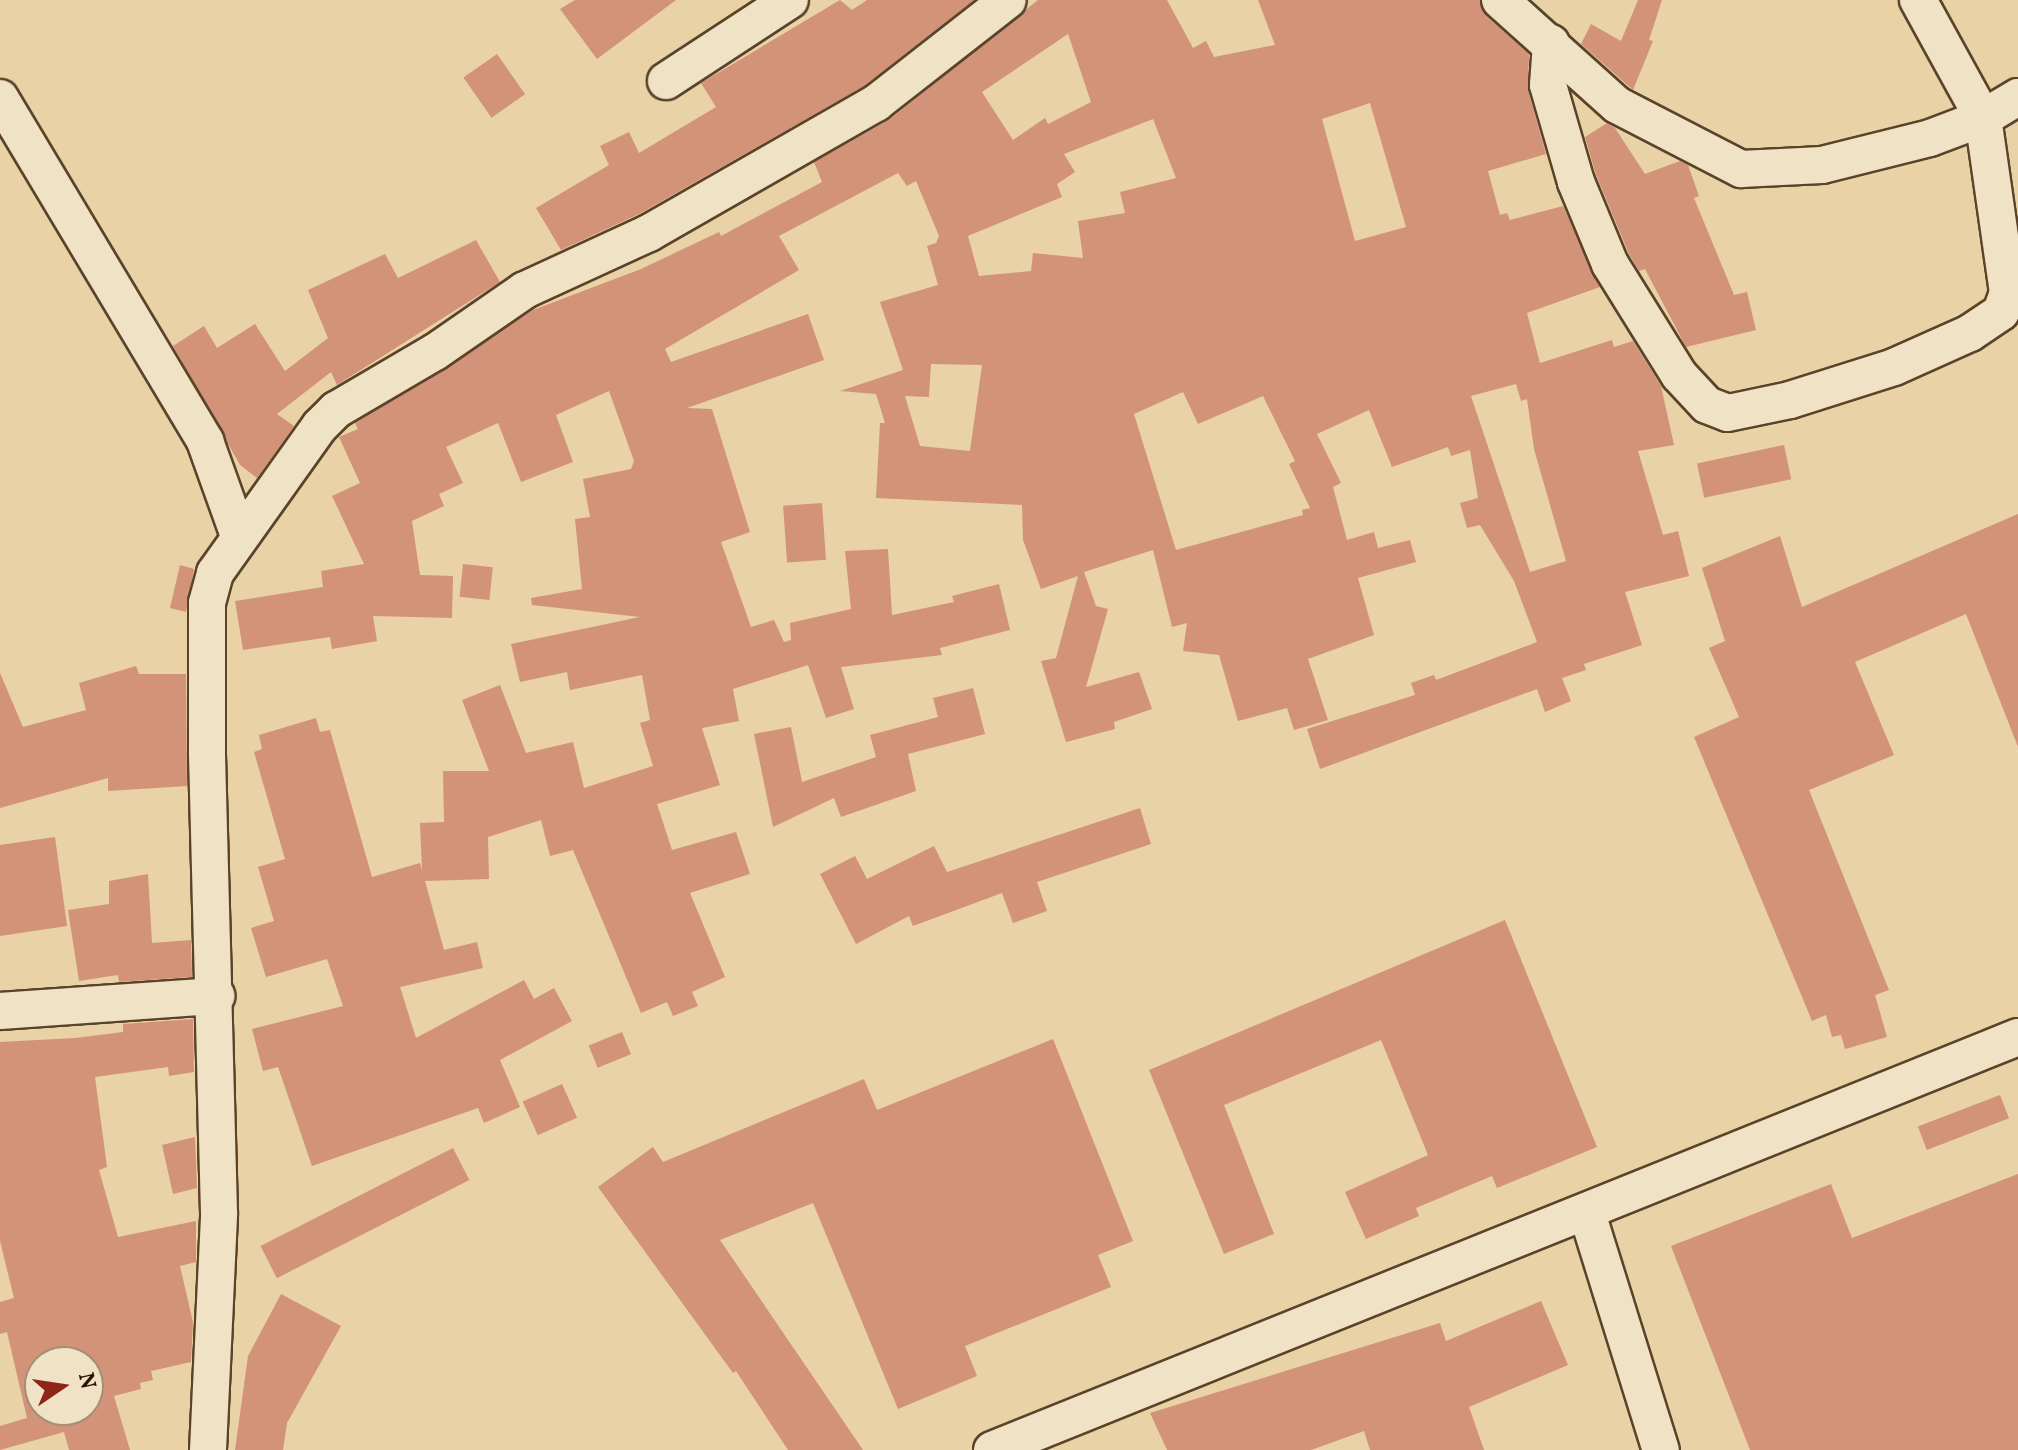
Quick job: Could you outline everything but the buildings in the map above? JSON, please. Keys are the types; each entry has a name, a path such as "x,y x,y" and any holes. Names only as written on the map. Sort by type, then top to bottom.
{"street":[{"path":"666,81 790,0"},
{"path":"208,1450 219,1213 207,603 215,573 239,536 336,410 435,352 525,290 661,227 876,103 1008,0"},
{"path":"1500,0 1617,105 1741,169 1822,165 1930,138 1983,118 2018,97"},
{"path":"1551,43 1548,85 1576,182 1610,264 1679,375 1707,405 1728,413 1790,400 1894,367 1970,333 2001,312 2008,293 1983,118 1918,0"},
{"path":"0,98 205,441 239,536"},
{"path":"0,1011 216,996"},
{"path":"992,1450 2018,1037"},
{"path":"1587,1213 1661,1450"}]}
